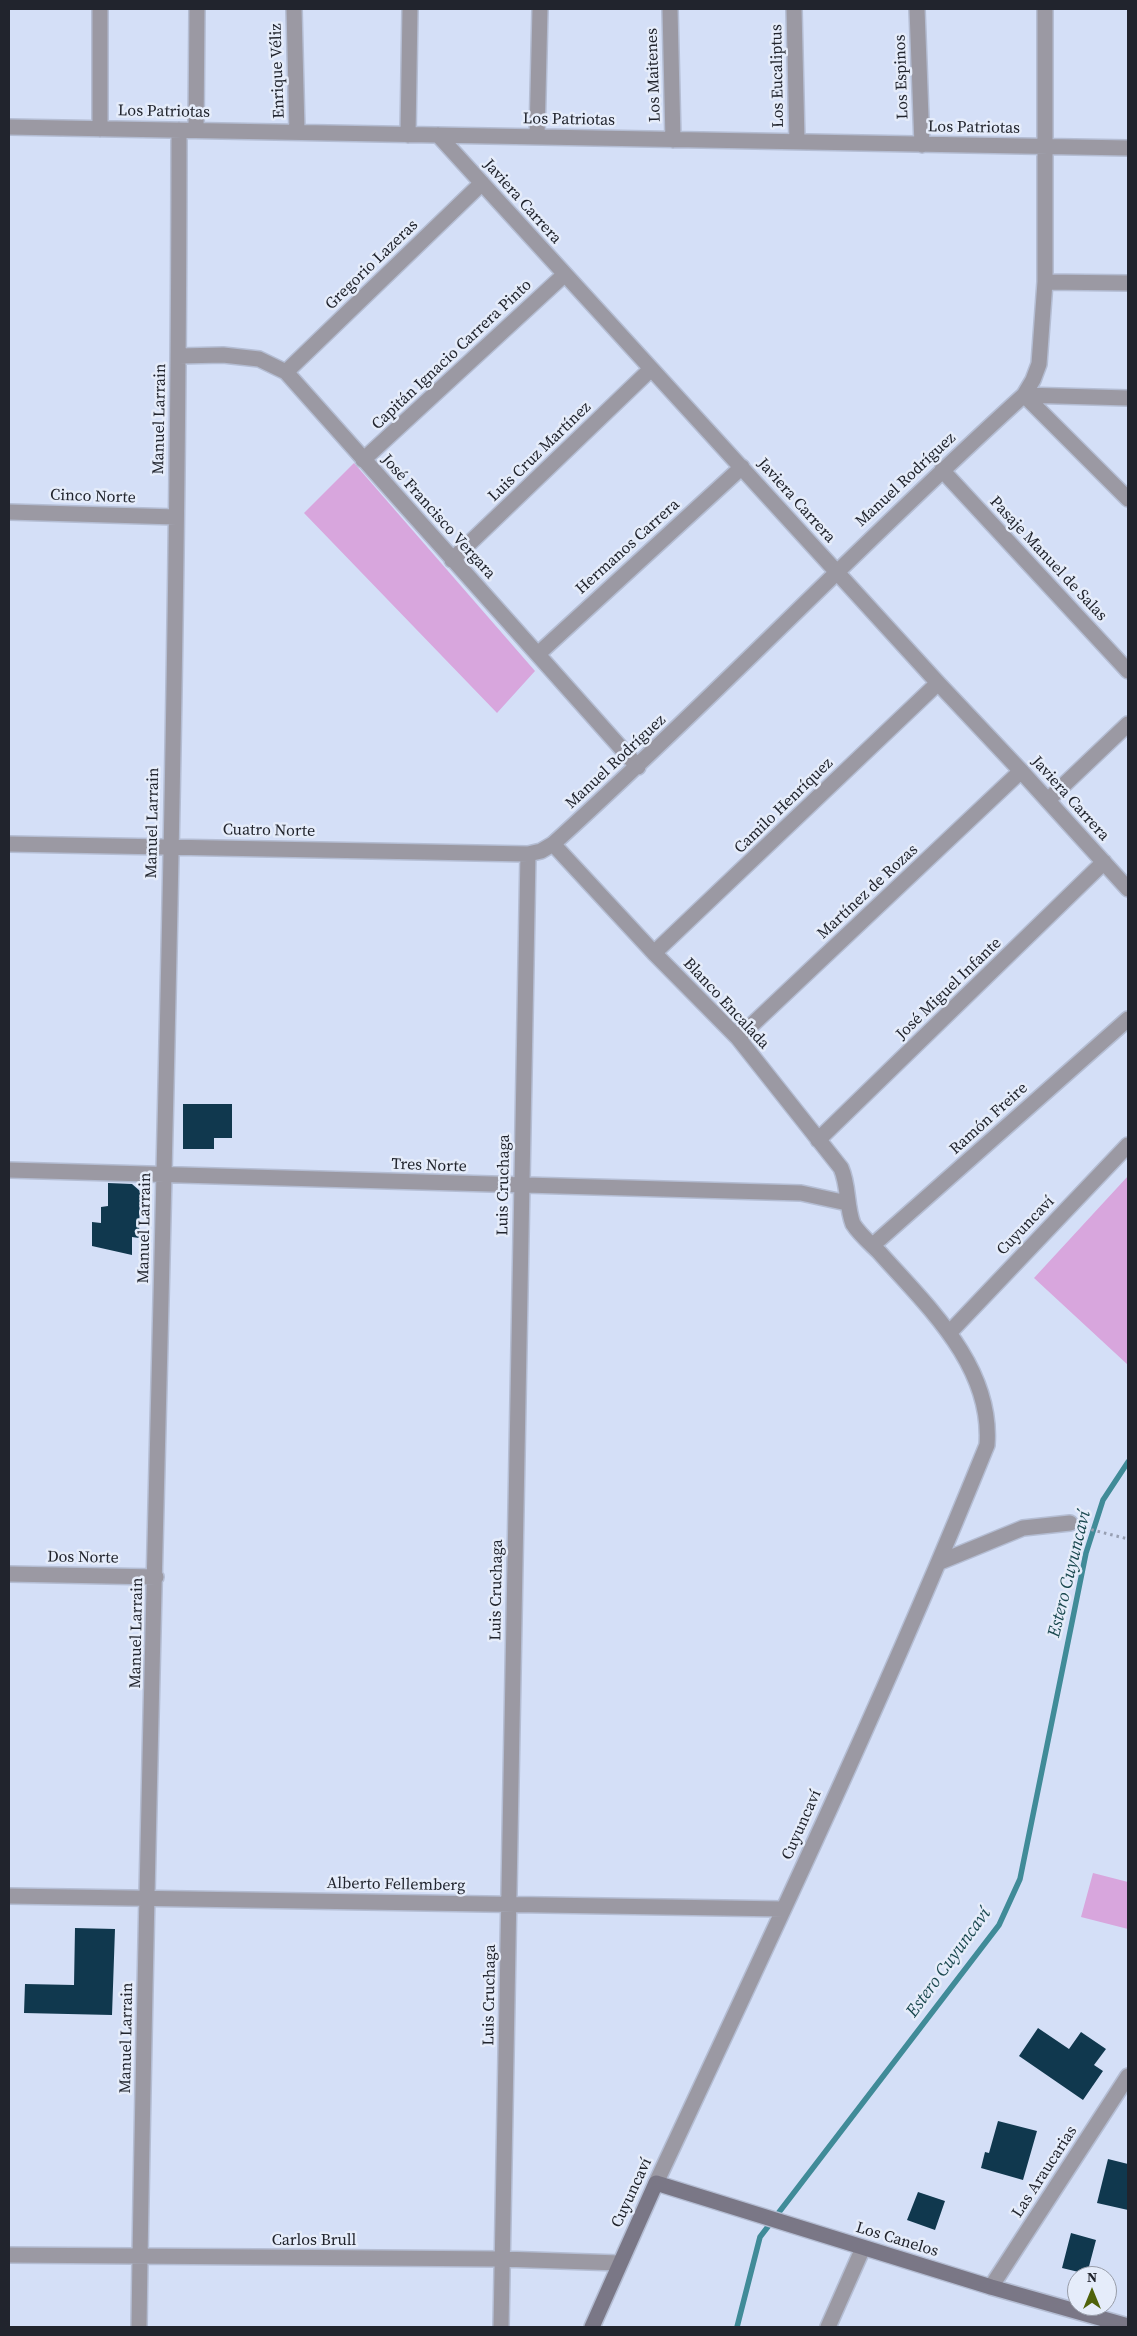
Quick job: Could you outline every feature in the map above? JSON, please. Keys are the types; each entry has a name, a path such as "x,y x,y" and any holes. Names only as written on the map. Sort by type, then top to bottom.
{"street":[{"path":"100,9 100,128"},
{"path":"196,130 197,9"},
{"name":"Enrique Véliz","path":"294,9 297,132"},
{"path":"408,134 410,9"},
{"path":"537,137 540,9"},
{"name":"Los Maitenes","path":"670,9 674,140"},
{"name":"Los Eucaliptus","path":"794,9 797,142"},
{"name":"Los Espinos","path":"917,9 922,144"},
{"name":"Manuel Rodríguez","path":"528,854 541,851 553,844 638,767 836,572 942,470 1024,395 1033,380 1039,364 1045,282 1045,9"},
{"name":"Los Patriotas","path":"9,127 1128,148"},
{"name":"Manuel Larrain","path":"139,2327 171,846 178,356 178,130"},
{"name":"Javiera Carrera","path":"438,135 564,275 938,683 1021,770 1128,889"},
{"name":"Gregorio Lazeras","path":"286,372 482,184"},
{"name":"Capitán Ignacio Carrera Pinto","path":"363,460 564,275"},
{"path":"1045,282 1128,282"},
{"name":"José Francisco Vergara","path":"178,356 223,355 259,359 286,372 638,767"},
{"name":"Luis Cruz Martínez","path":"452,560 651,369"},
{"path":"1024,395 1128,398"},
{"path":"1024,395 1128,499"},
{"name":"Hermanos Carrera","path":"538,654 742,467"},
{"name":"Pasaje Manuel de Salas","path":"942,470 1128,671"},
{"name":"Cinco Norte","path":"9,512 176,517"},
{"name":"Camilo Henríquez","path":"654,953 938,683"},
{"path":"1048,800 1128,724"},
{"name":"Martínez de Rozas","path":"738,1038 1021,770"},
{"name":"Cuatro Norte","path":"9,844 528,854"},
{"name":"Blanco Encalada","path":"553,844 654,953 738,1038 841,1168 847,1186 847,1203"},
{"name":"Luis Cruchaga","path":"501,2327 528,854"},
{"name":"José Miguel Infante","path":"818,1140 1104,862"},
{"name":"Ramón Freire","path":"873,1246 1128,1019"},
{"name":"Cuyuncaví","path":"950,1332 1128,1145"},
{"name":"Tres Norte","path":"9,1170 801,1194 847,1203"},
{"name":"Cuyuncaví","path":"592,2327 619,2263 783,1909 940,1562 988,1445 988,1431 981,1396 968,1364 950,1332 853,1224 847,1203"},
{"path":"940,1562 1023,1528 1070,1523"},
{"name":"Dos Norte","path":"9,1574 156,1577"},
{"name":"Alberto Fellemberg","path":"9,1896 783,1909"},
{"name":"Las Araucarias","path":"991,2287 1128,2076"},
{"name":"Los Canelos","path":"656,2183 991,2287 1128,2326"},
{"path":"828,2327 863,2248"},
{"name":"Carlos Brull","path":"9,2255 140,2258 502,2259 619,2263"}],"path":[{"path":"1070,1523 1128,1539"}],"shaded area":[{"path":"354,463 535,671 497,713 304,513"},
{"path":"1128,1176 1128,1365 1034,1278"},
{"path":"1093,1873 1128,1882 1128,1929 1081,1917"}],"building":[{"path":"183,1104 232,1104 232,1138 214,1138 214,1149 183,1149"},
{"path":"108,1183 132,1184 140,1191 139,1238 132,1237 132,1255 92,1246 92,1222 101,1223 101,1207 108,1206"},
{"path":"75,1928 115,1929 112,2015 24,2013 25,1984 74,1985"},
{"path":"1038,2028 1069,2049 1081,2032 1106,2049 1094,2065 1103,2071 1083,2100 1019,2056"},
{"path":"998,2121 1037,2131 1023,2180 981,2168 985,2152 989,2153"},
{"path":"1108,2159 1128,2164 1128,2210 1097,2203"},
{"path":"918,2192 945,2201 935,2230 907,2220"},
{"path":"1071,2233 1096,2240 1089,2266 1067,2266 1067,2269 1062,2268"}],"waterway":[{"name":"Estero Cuyuncaví","path":"737,2327 760,2237 999,1925 1020,1879 1086,1553 1103,1500 1128,1462"}]}
